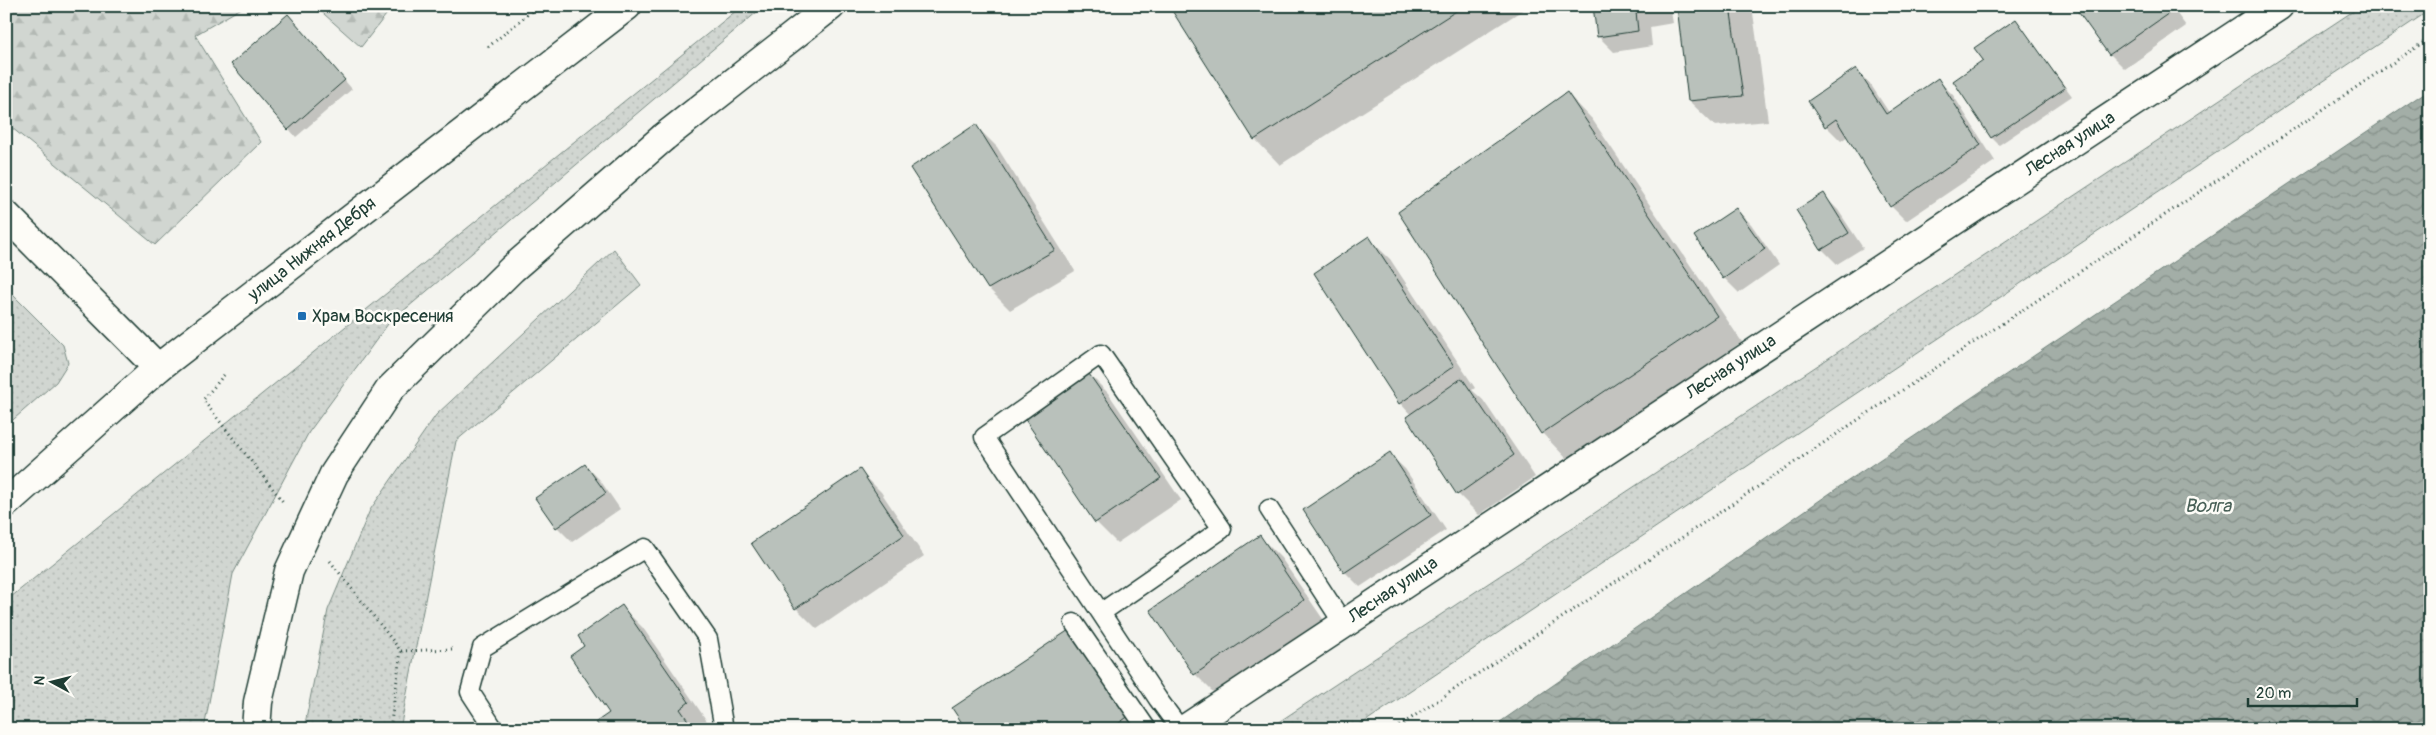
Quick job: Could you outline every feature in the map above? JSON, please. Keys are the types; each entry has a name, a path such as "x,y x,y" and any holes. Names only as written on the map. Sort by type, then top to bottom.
{"main road":[{"path":"256,729 258,702 289,571 334,474 390,389 512,269 664,137 831,6"},
{"name":"Лесная улица","path":"1184,729 2279,6"},
{"name":"улица Нижняя Дебря","path":"6,503 158,368 617,9"},
{"path":"6,216 158,368"}],"lane":[{"path":"1102,612 1222,529 1101,354 984,437 1158,699 1180,729"},
{"path":"1269,509 1343,623"},
{"path":"494,729 470,692 482,648 644,548 708,639 724,729"},
{"path":"1074,623 1147,729"}],"path":[{"path":"488,47 538,6"},
{"path":"1395,729 2430,38"},
{"path":"401,651 482,648"}],"green space":[{"path":"6,6 245,6 195,35 261,142 155,245 6,123"},
{"path":"315,6 393,6 361,47"},
{"path":"742,6 764,6 388,324 309,432 233,574 204,729 6,729 6,601"},
{"path":"2361,6 2430,6 2430,10 1354,729 1268,729"},
{"path":"614,249 641,285 456,441 400,729 304,729 328,610 370,510 436,415"},
{"path":"6,288 63,345 68,363 56,382 6,426"}],"water":[{"name":"Волга","path":"2430,89 2430,729 1490,729 1839,487"}],"building":[{"path":"1176,6 1464,6 1254,140 1171,9"},
{"path":"1593,6 1658,6 1658,8 1636,12 1638,31 1597,37"},
{"path":"1677,6 1730,6 1743,96 1688,101"},
{"path":"2074,6 2168,6 2172,11 2109,55"},
{"path":"288,14 345,80 288,130 231,64"},
{"path":"2016,19 2065,88 1991,138 1953,81 1983,60 1974,48"},
{"path":"1856,68 1886,114 1938,78 1981,145 1890,207 1836,119 1825,127 1808,101"},
{"path":"1567,92 1717,316 1541,434 1398,212"},
{"path":"976,124 1055,250 988,289 910,168"},
{"path":"1824,193 1849,233 1821,250 1796,210"},
{"path":"1736,208 1765,249 1723,279 1694,236"},
{"path":"1369,236 1454,366 1399,404 1314,273"},
{"path":"1087,371 1161,478 1095,523 1022,415"},
{"path":"1462,378 1514,455 1457,495 1406,417"},
{"path":"1390,452 1431,515 1344,573 1303,510"},
{"path":"585,464 606,493 556,528 535,498"},
{"path":"860,469 904,535 795,609 751,543"},
{"path":"1260,535 1304,600 1194,675 1150,610"},
{"path":"622,605 689,702 680,709 694,729 601,729 596,722 609,713 570,656 584,646 578,636"},
{"path":"1072,628 1130,715 1111,729 966,729 952,708"}],"place":[{"name":"Храм Воскресения","path":"302,316"}]}
